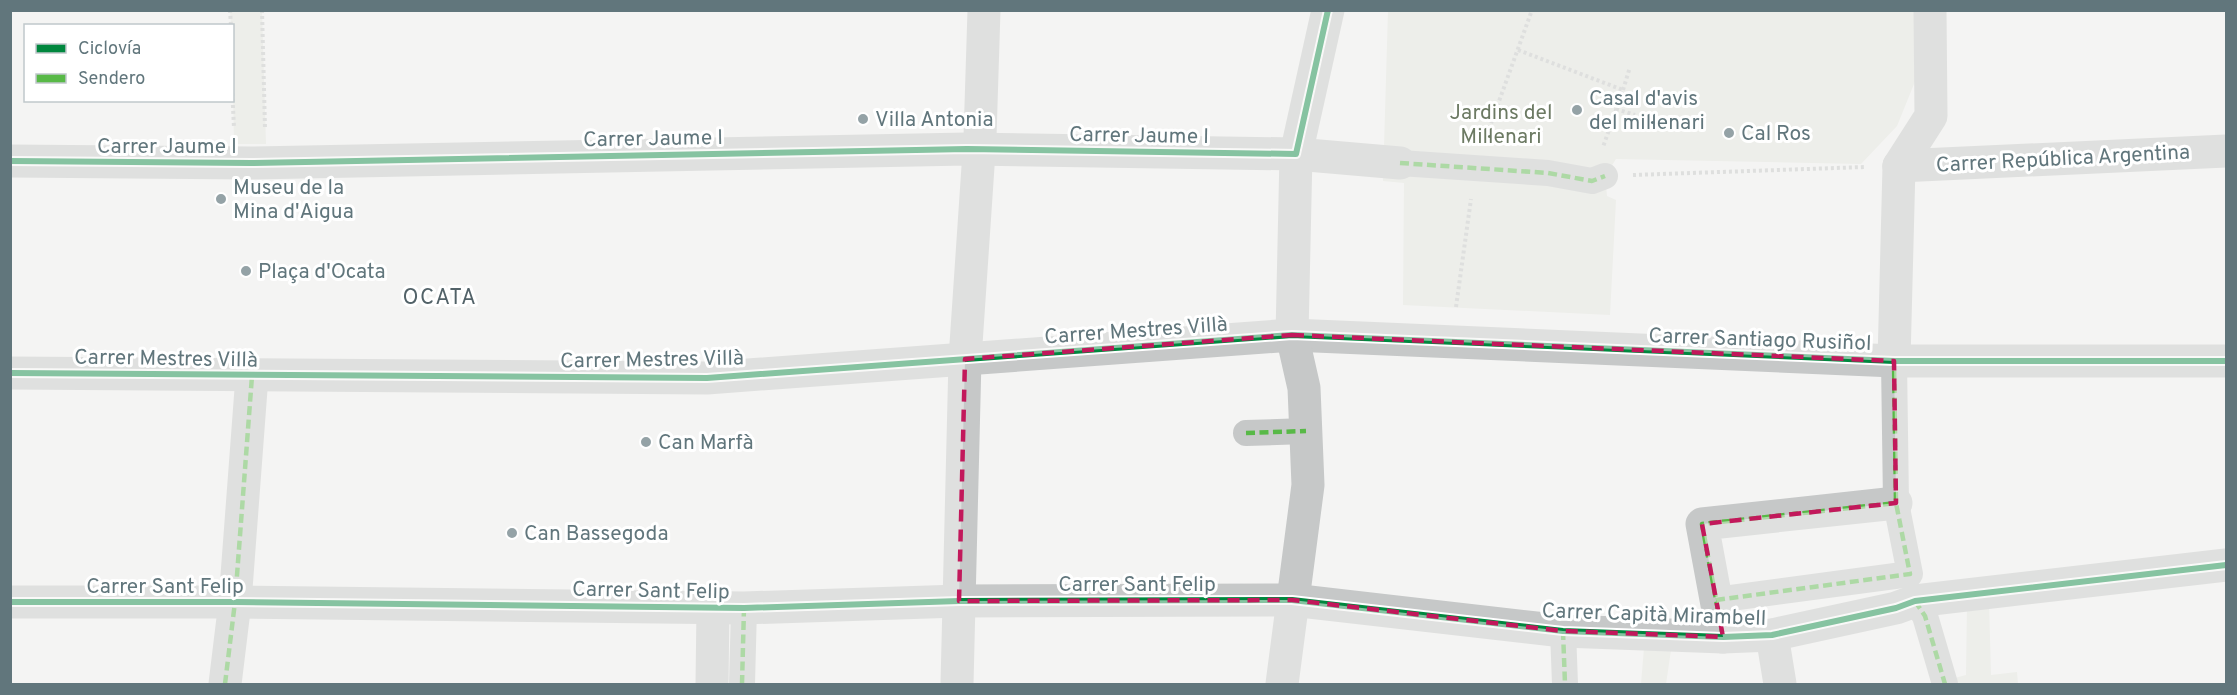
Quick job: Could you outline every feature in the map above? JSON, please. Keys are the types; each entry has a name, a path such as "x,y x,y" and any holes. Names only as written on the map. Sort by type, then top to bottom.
{"street":[{"path":"957,684 965,359 980,149 984,10"},
{"path":"1282,684 1308,485 1304,388 1292,335 1296,154 1328,10"},
{"path":"1930,10 1931,116 1899,166 1894,361 1896,503 1913,587 1925,616 1945,684"},
{"name":"Carrer Jaume I","path":"10,161 251,163 980,149 1296,154 1400,163"},
{"name":"Carrer República Argentina","path":"1899,166 2226,151"},
{"path":"1400,163 1548,173 1599,179"},
{"name":"Carrer Mestres Villà","path":"10,373 707,378 1292,335"},
{"name":"Carrer Santiago Rusiñol","path":"1292,335 1894,361 2226,361"},
{"path":"225,684 235,602 252,376"},
{"path":"1246,433 1306,431"},
{"path":"1723,637 1702,525 1896,503"},
{"name":"Carrer Capità Mirambell","path":"1292,600 1563,631 1723,637 1772,635 1896,608 1913,587 2226,565"},
{"path":"1716,600 1913,587"},
{"name":"Carrer Sant Felip","path":"10,602 235,602 729,608 959,601 1292,600"},
{"path":"712,684 729,608"},
{"path":"729,608 742,684"},
{"path":"1563,631 1565,684"},
{"path":"1772,635 1780,684"}],"path":[{"path":"262,10 266,132"},
{"path":"1475,168 1532,10"},
{"path":"1518,50 1623,90"},
{"path":"1630,67 1616,109 1599,179 1899,166"},
{"path":"233,102 234,133"},
{"path":"1616,109 1635,115"},
{"path":"1460,282 1469,218"}],"highlighted area":[{"path":"1292,335 1894,361 1896,503 1702,524 1723,637 1563,631 1292,600 959,601 965,359"}],"green space":[{"path":"230,11 262,11 266,144 234,144 234,24 231,24"},
{"name":"Jardins del Mil·lenari","path":"1388,11 1918,11 1916,79 1897,126 1861,164 1616,159 1605,176 1607,196 1616,200 1610,315 1403,305 1404,183 1383,181"},
{"path":"1989,602 1991,675 2017,672 2018,684 1953,684 1951,679 1966,675 1967,605"},
{"path":"1644,648 1671,650 1666,684 1641,684"}],"marked path":[{"path":"1400,163 1548,173 1592,181 1605,176"},
{"path":"1716,600 1910,574 1896,503 1894,361"},
{"path":"225,684 235,602 252,376"},
{"path":"1246,433 1306,431"},
{"path":"1723,637 1702,524 1896,503"},
{"path":"1915,601 1925,616 1945,684"},
{"path":"742,684 744,608"},
{"path":"1563,631 1565,684"}],"cycle path":[{"path":"10,161 251,163 967,149 1296,154 1328,10"},
{"path":"10,373 707,378 1292,335 1894,361 2226,361"},
{"path":"10,602 235,602 744,608 959,601 1292,600 1563,631 1723,637 1772,635 1896,608 1915,601 2226,565"}],"place":[{"name":"Casal d'avis del mil·lenari","path":"1577,110"},
{"name":"Villa Antonia","path":"863,119"},
{"name":"Cal Ros","path":"1729,133"},
{"name":"Museu de la Mina d'Aigua","path":"221,199"},
{"name":"Plaça d'Ocata","path":"246,271"},
{"name":"Can Marfà","path":"646,442"},
{"name":"Can Bassegoda","path":"512,533"}],"district":[{"name":"OCATA","path":"440,296"}]}
